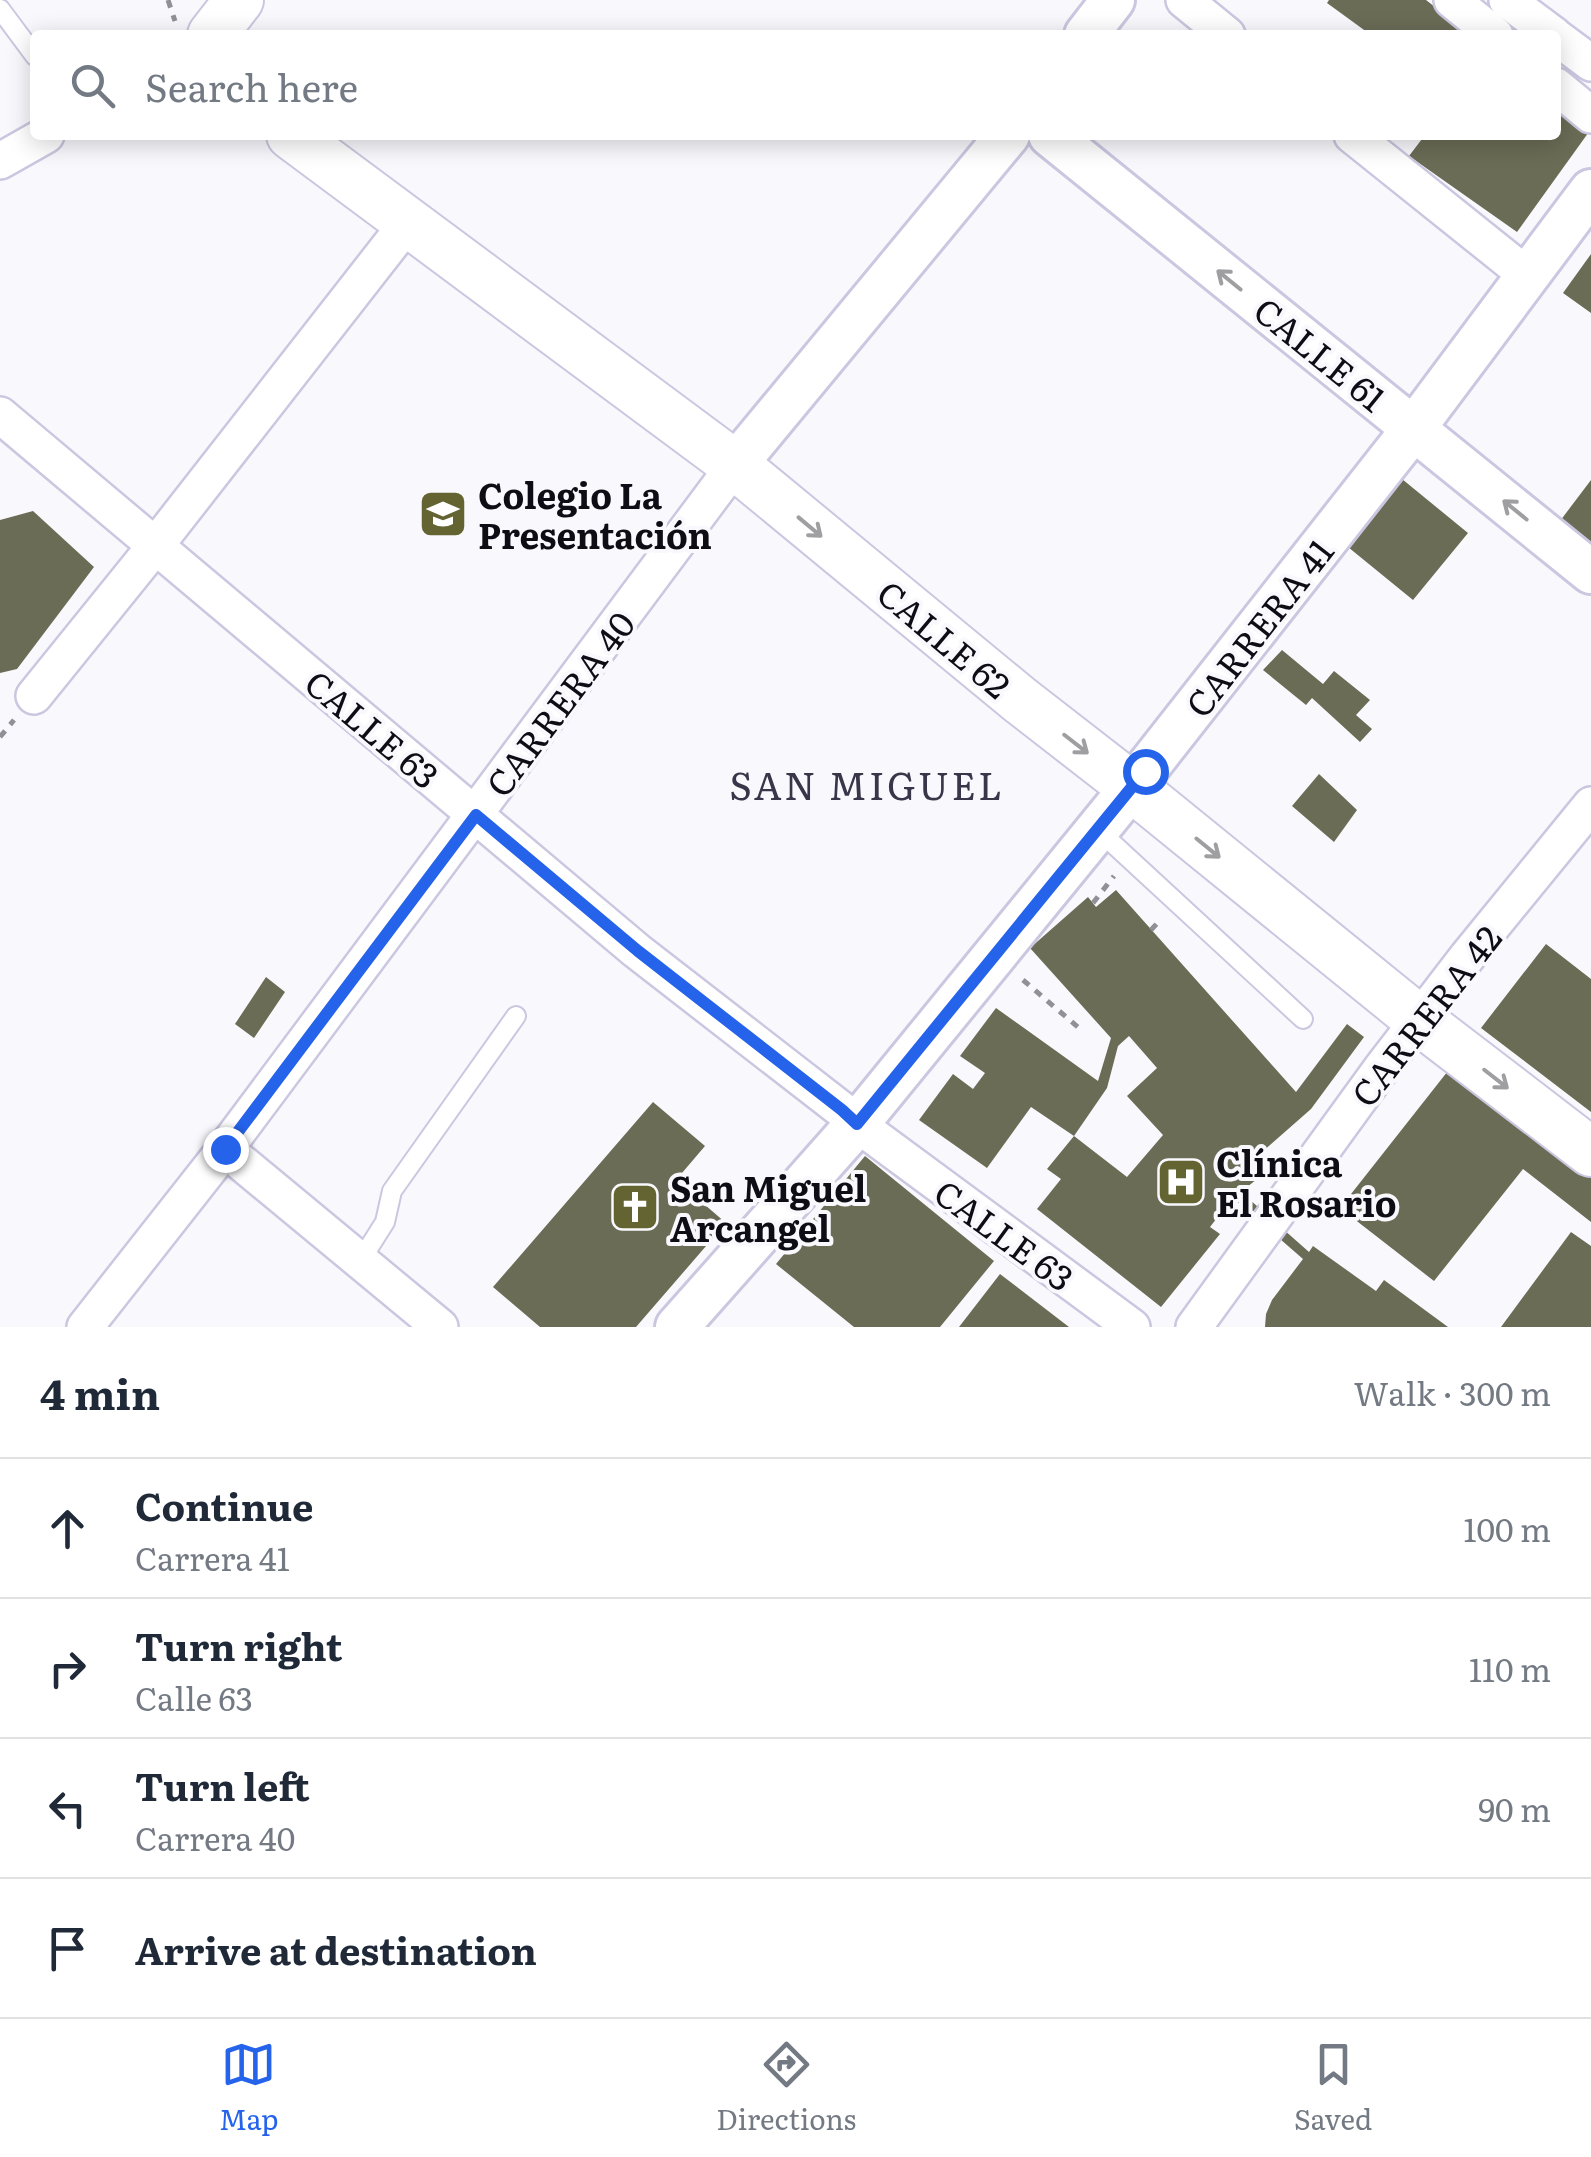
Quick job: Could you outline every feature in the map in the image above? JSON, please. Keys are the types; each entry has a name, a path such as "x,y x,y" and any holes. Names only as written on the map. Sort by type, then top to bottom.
{"main road":[{"path":"216,30 239,0"},
{"name":"CALLE 62","path":"298,140 735,464 1020,700 1419,1020 1591,1152"}],"street":[{"path":"1090,30 1113,0"},
{"path":"1184,0 1221,30"},
{"path":"1452,0 1488,30"},
{"path":"1507,0 1547,30"},
{"path":"1561,40 1591,63"},
{"path":"1561,90 1591,115"},
{"path":"0,161 37,140"},
{"name":"CARRERA 40","path":"85,1327 225,1149 735,464 1004,140"},
{"name":"CALLE 61","path":"1056,140 1591,572"},
{"path":"1358,140 1528,276"},
{"name":"CARRERA 41","path":"678,1327 857,1124 1132,787 1414,428 1591,191"},
{"path":"34,696 409,221"},
{"name":"CALLE 63","path":"0,415 638,951 857,1124 1132,1327"},
{"name":"CARRERA 42","path":"1194,1327 1419,1020 1591,804"},
{"path":"225,1149 440,1327"}],"lane":[{"path":"0,9 30,49"},
{"path":"1096,829 1303,1018"},
{"path":"361,1260 385,1222 392,1191 516,1016"}],"path":[{"path":"168,0 178,30"},
{"path":"1092,903 1128,858"},
{"path":"1017,976 1079,1028"}],"building":[{"path":"1426,0 1465,30 1364,30 1327,3"},
{"path":"1561,105 1591,129 1517,232 1409,156 1421,140 1561,140"},
{"path":"1591,254 1591,313 1563,293"},
{"path":"1402,479 1468,533 1413,600 1348,547"},
{"path":"1591,480 1591,542 1560,521"},
{"path":"33,511 94,567 17,669 0,673 0,520"},
{"path":"1282,650 1323,684 1334,671 1370,700 1356,715 1372,729 1360,742 1312,698 1306,705 1263,670"},
{"path":"1319,774 1357,810 1334,842 1292,806"},
{"path":"1116,890 1296,1092 1347,1024 1364,1037 1311,1109 1245,1167 1257,1179 1241,1192 1309,1252 1313,1246 1376,1291 1384,1280 1448,1327 1265,1327 1272,1300 1303,1259 1234,1199 1210,1227 1220,1234 1161,1307 1037,1209 1061,1179 1047,1169 1074,1136 1031,1107 987,1168 919,1120 953,1074 973,1089 985,1073 960,1056 996,1008 1098,1081 1111,1038 1030,948 1088,897 1096,907","holes":["1129,1036 1157,1068 1127,1096 1163,1135 1127,1177 1074,1136 1107,1088 1118,1046"]},
{"path":"1546,944 1591,979 1591,1112 1481,1028"},
{"path":"266,977 285,992 254,1038 235,1024"},
{"path":"1455,1062 1591,1167 1591,1222 1523,1169 1434,1281 1340,1208"},
{"name":"San Miguel Arcangel","path":"653,1102 705,1146 676,1180 726,1223 636,1327 540,1327 493,1287"},
{"path":"865,1156 994,1261 940,1327 854,1327 776,1264"},
{"path":"1571,1232 1591,1246 1591,1327 1501,1327"},
{"path":"1000,1274 1069,1327 959,1327"}],"place":[{"name":"Colegio La Presentación","path":"443,514"},
{"name":"Clínica El Rosario","path":"1181,1182"},
{"name":"San Miguel Arcangel","path":"635,1207"}],"district":[{"name":"SAN MIGUEL","path":"867,783"}],"route":[{"path":"225,1149 476,815 638,951 857,1124 1145,771"}]}
